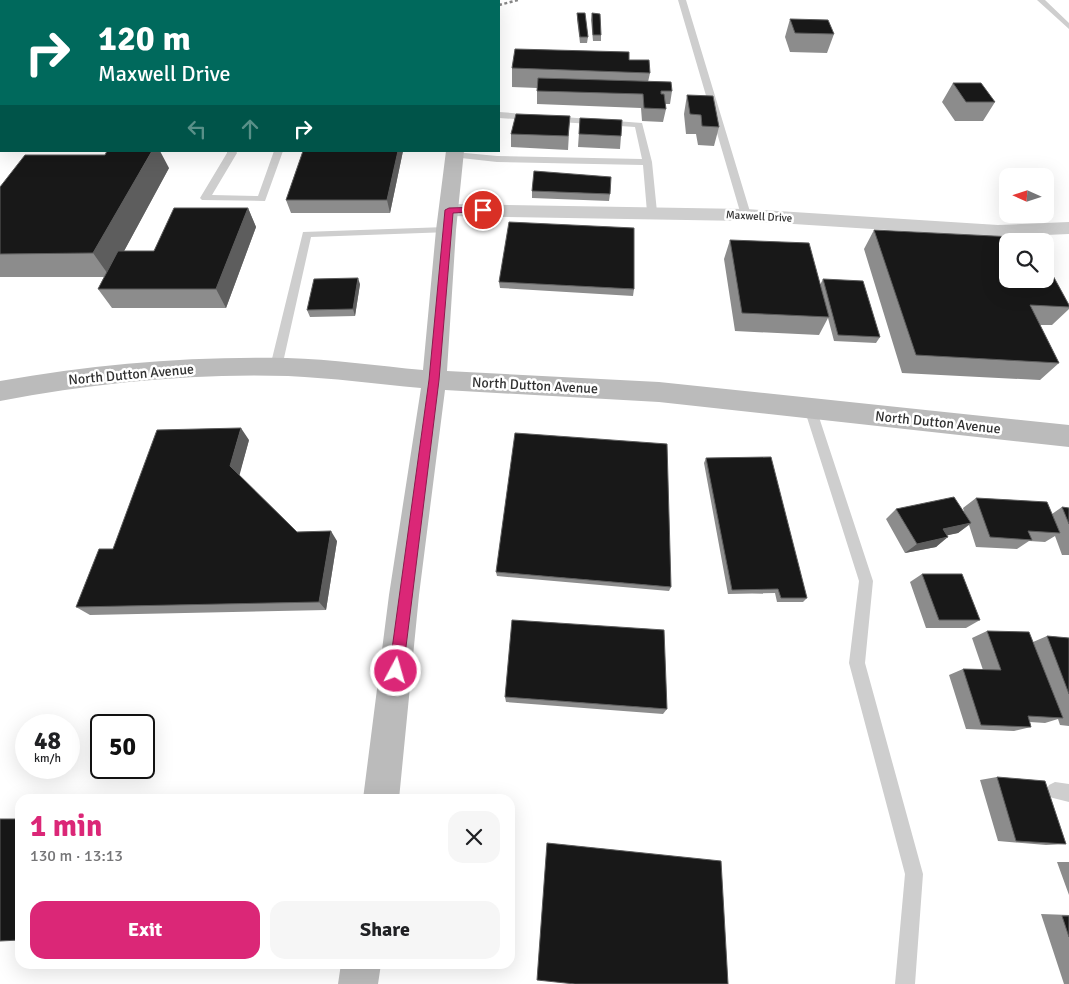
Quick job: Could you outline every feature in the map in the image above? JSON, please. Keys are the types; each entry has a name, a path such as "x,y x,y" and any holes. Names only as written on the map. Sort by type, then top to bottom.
{"main road":[{"path":"382,794 404,595 434,380 447,220 455,153"},
{"name":"North Dutton Avenue","path":"0,391 54,381 160,369 276,367 434,380 659,392 1069,436"},
{"path":"358,984 360,969"}],"street":[{"name":"Maxwell Drive","path":"447,220 652,212 746,215 998,231 1069,228"}],"lane":[{"path":"682,0 746,215"},
{"path":"1041,0 1069,27"},
{"path":"500,115 639,125 647,162 652,212"},
{"path":"232,152 205,198 262,199 279,152"},
{"path":"455,153 497,158 647,162"},
{"path":"276,367 307,234 447,220"},
{"path":"810,408 866,581 857,663 914,874 905,984"}],"building":[{"path":"577,13 585,13 588,37 580,37"},
{"path":"592,13 600,14 601,35 593,35"},
{"path":"790,19 828,20 834,34 795,33"},
{"path":"515,49 629,52 629,60 649,60 650,73 512,68"},
{"path":"538,78 671,82 672,91 661,91 661,94 664,94 666,109 644,108 643,94 537,91"},
{"path":"953,83 981,83 995,102 966,102"},
{"path":"687,95 713,96 719,127 702,126 701,115 690,114"},
{"path":"516,114 570,116 568,136 511,134"},
{"path":"580,118 622,120 621,136 579,134"},
{"path":"106,152 151,152 93,253 0,254 0,187 25,155 105,155"},
{"path":"303,152 398,152 387,200 286,200"},
{"path":"534,171 611,177 610,194 532,191"},
{"path":"174,208 248,208 216,289 98,289 118,251 154,251"},
{"path":"509,222 634,228 634,289 499,282"},
{"path":"874,230 999,236 999,288 1054,288 1054,278 1069,305 1069,307 1030,305 1059,363 916,355"},
{"path":"730,240 809,243 829,317 742,313"},
{"path":"358,278 353,309 307,310 314,279"},
{"path":"823,279 863,281 880,337 838,335"},
{"path":"241,428 230,466 297,532 331,531 319,602 76,607 99,549 113,549 157,430"},
{"path":"515,433 667,444 671,587 496,572"},
{"path":"771,457 807,598 781,598 778,589 732,590 706,458"},
{"path":"954,497 971,523 943,529 948,537 917,544 896,509"},
{"path":"976,498 1047,502 1060,533 1028,531 1032,540 990,537"},
{"path":"1062,507 1069,508 1069,524"},
{"path":"922,574 962,574 980,620 939,620"},
{"path":"512,620 664,630 667,709 505,697"},
{"path":"987,631 1029,632 1063,718 1028,716 1031,727 981,725 963,669 1001,670"},
{"path":"1047,636 1069,638 1069,694"},
{"path":"997,777 1045,781 1066,844 1016,841"},
{"path":"0,819 15,819 15,940 0,941"},
{"path":"547,843 721,861 728,984 575,984 537,980"},
{"path":"1062,916 1069,916 1069,937"}],"railway":[{"path":"500,5 518,0"}],"route":[{"path":"396,671 404,595 434,380 449,210 483,210"}]}
